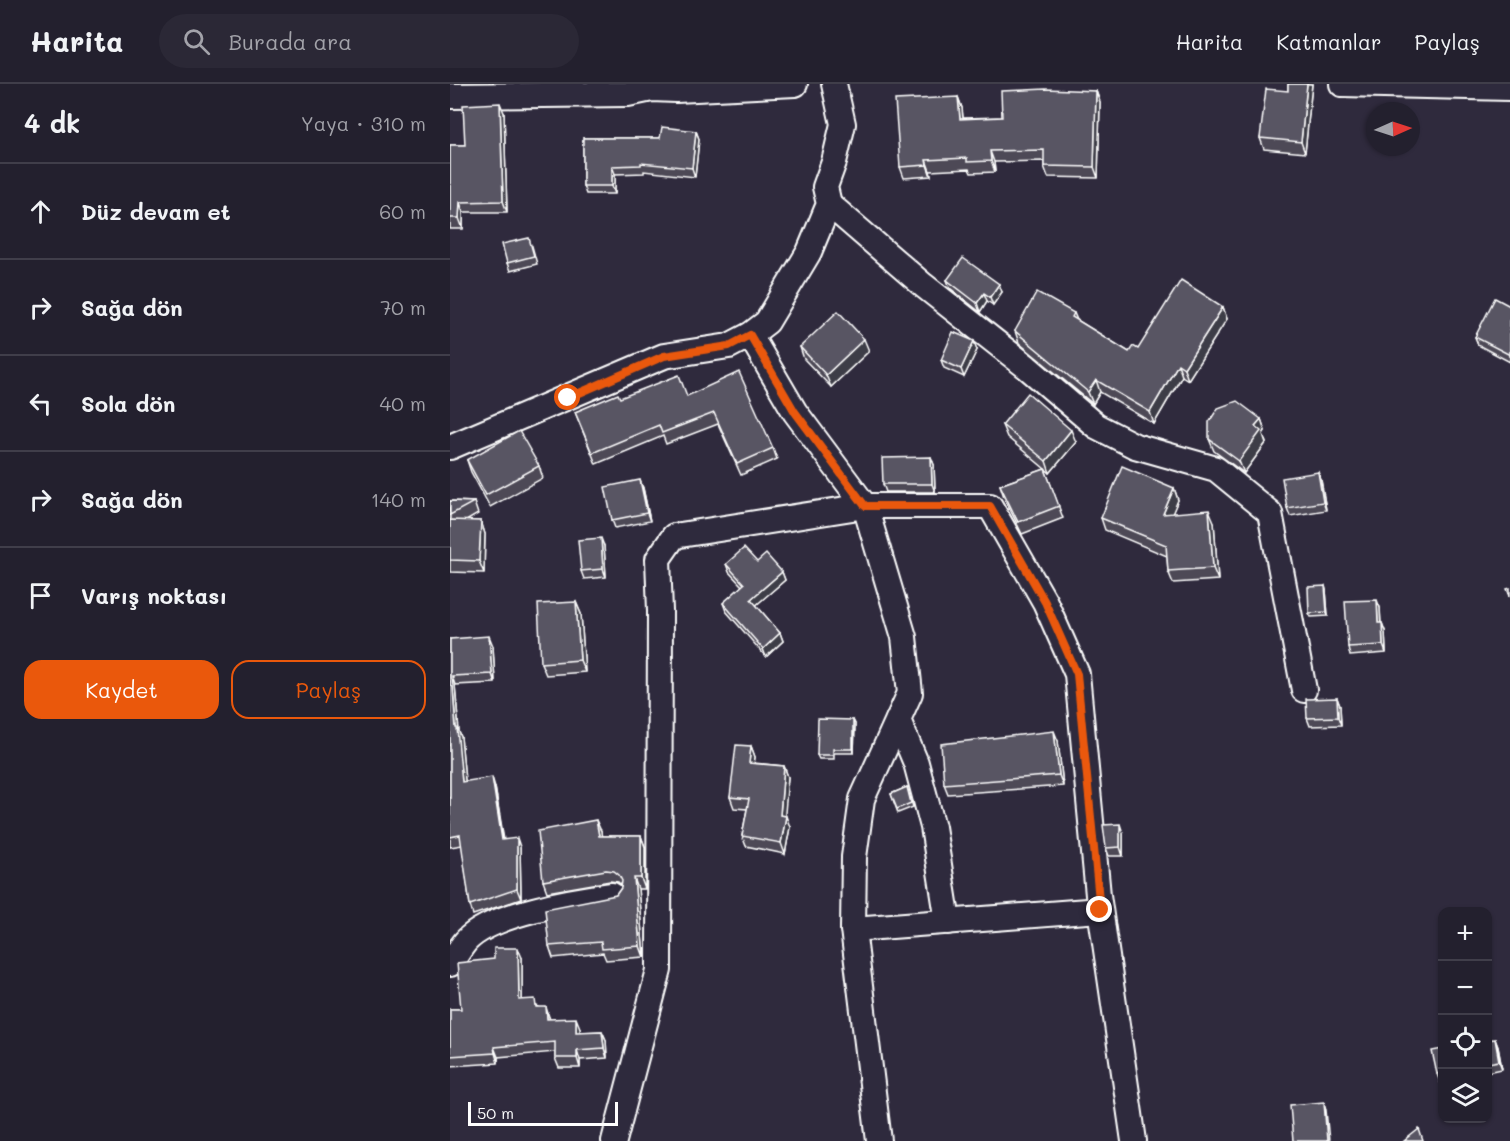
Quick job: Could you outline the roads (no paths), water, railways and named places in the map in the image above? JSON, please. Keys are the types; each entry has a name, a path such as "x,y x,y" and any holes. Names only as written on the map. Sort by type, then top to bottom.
{"street":[{"path":"450,96 628,94 652,86 676,90 795,84"},
{"path":"450,447 664,356 729,346 750,335 767,322 809,252 829,204 825,187 834,162 843,123 834,84"},
{"path":"1342,84 1510,88"},
{"path":"829,204 923,285 1096,426 1135,446 1216,469 1270,513 1304,690"},
{"path":"750,335 795,412 865,506 904,637 910,693 862,799 854,858 853,929 879,1141"},
{"path":"614,1141 659,970 660,611 658,559 674,536 865,506 990,506 1045,602 1077,674 1100,910 1134,1141"},
{"path":"898,720 916,763 933,827 948,922"},
{"path":"450,964 467,940 487,925 563,902 612,895"},
{"path":"853,929 1100,910"}]}
